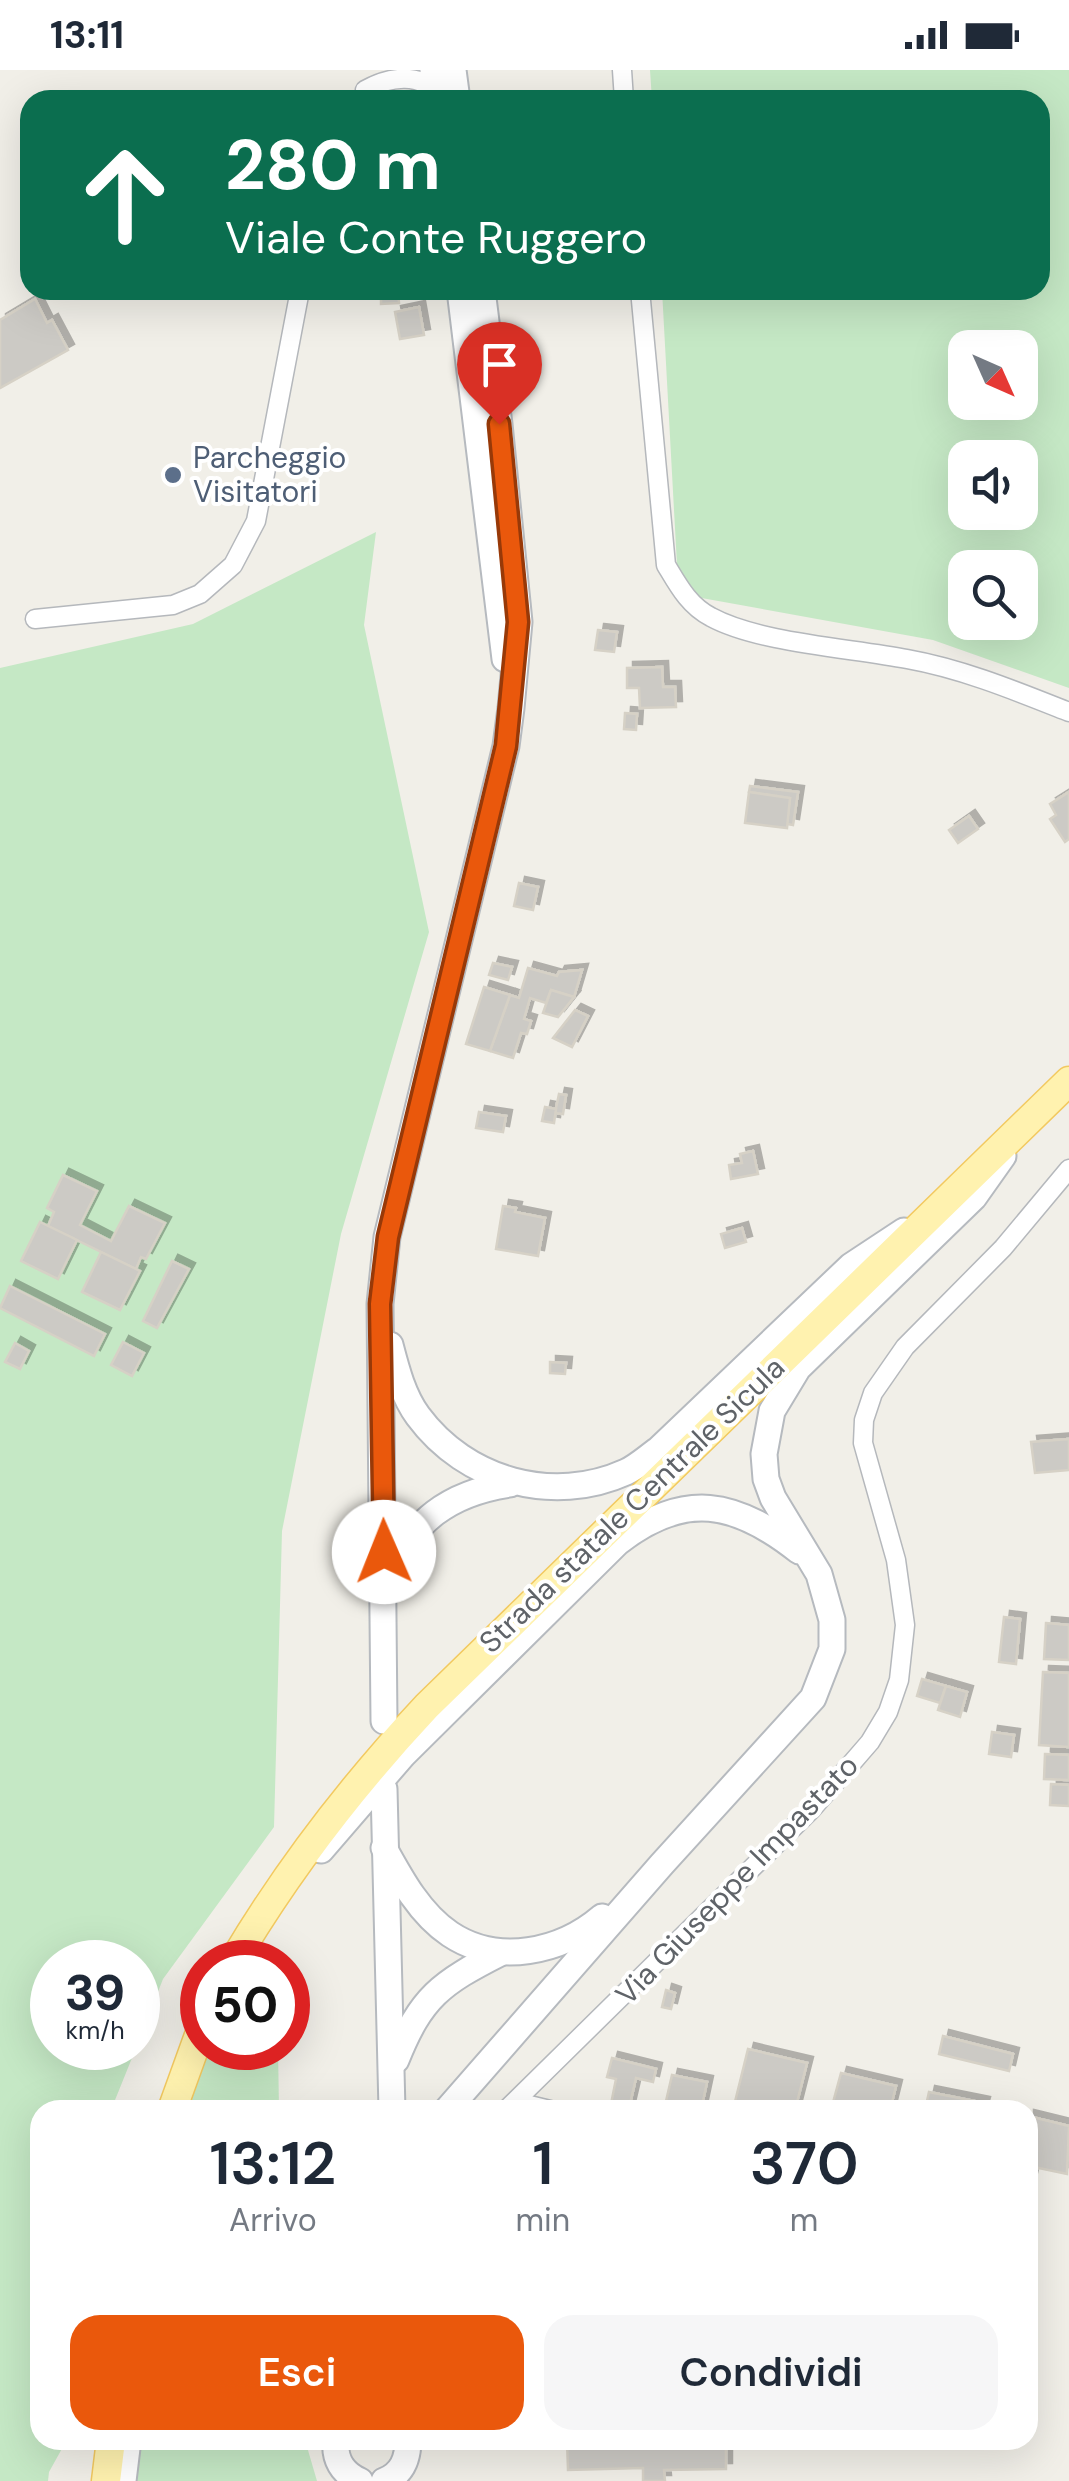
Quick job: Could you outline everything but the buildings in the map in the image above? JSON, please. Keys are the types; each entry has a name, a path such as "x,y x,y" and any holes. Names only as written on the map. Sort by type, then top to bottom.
{"main road":[{"path":"440,90 453,70"},
{"path":"461,300 510,708"},
{"path":"384,1720 380,1304 388,1237 506,746 518,622 483,300"},
{"name":"Strada statale Centrale Sicula","path":"246,1940 337,1809 427,1706 1069,1080"},
{"path":"456,2100 662,1864 814,1698 832,1649 832,1620 819,1574 766,1478 764,1454 772,1411 798,1368 974,1197 1028,1120"},
{"path":"385,1588 398,1554 424,1522 450,1501 481,1488 515,1484 587,1485 628,1472 658,1450 852,1266 937,1208"},
{"path":"380,1304 398,1374 416,1414 456,1454 488,1474 515,1484"},
{"path":"262,1913 416,1742 617,1542 642,1523 669,1512 698,1508 728,1510 752,1518 810,1561"},
{"path":"384,1789 392,2100"},
{"path":"384,1848 405,1887 450,1934 500,1953"},
{"path":"392,2073 408,2030 433,1994 461,1972 500,1953 542,1948 584,1932 662,1864"},
{"path":"176,2100 186,2070"},
{"path":"106,2481 110,2450"},
{"path":"123,2481 127,2450"},
{"path":"336,2450 351,2478"}],"street":[{"path":"364,90 380,70"},
{"path":"369,90 391,78 420,80 440,90"},
{"path":"35,618 173,606 200,594 233,564 256,521 298,300"},
{"path":"473,300 480,350 496,402"},
{"path":"641,300 666,565 683,594 706,614 724,623 912,660 985,679 1069,712"},
{"name":"Via Giuseppe Impastato","path":"517,2100 812,1809 870,1742 888,1712 899,1680 905,1625 896,1560 862,1443 864,1420 873,1394 905,1347 1003,1248 1069,1169"}],"green space":[{"path":"650,70 1069,70 1069,688 933,640 696,597 677,565 663,300 1050,300 1050,90 651,90"},
{"path":"376,532 364,625 429,932 341,1234 282,1531 274,1827 191,1940 180,1940 180,1956 160,1987 160,1940 30,1940 30,2070 127,2070 115,2100 30,2100 30,2450 61,2450 48,2481 0,2481 0,668 193,624"},
{"path":"200,2070 278,2070 279,2100 191,2100"},
{"path":"137,2450 308,2450 317,2481 130,2481"}],"place":[{"name":"Parcheggio Visitatori","path":"173,475"}],"route":[{"path":"384,1552 380,1304 388,1237 478,868 506,746 510,708 518,622 499,424"}]}
